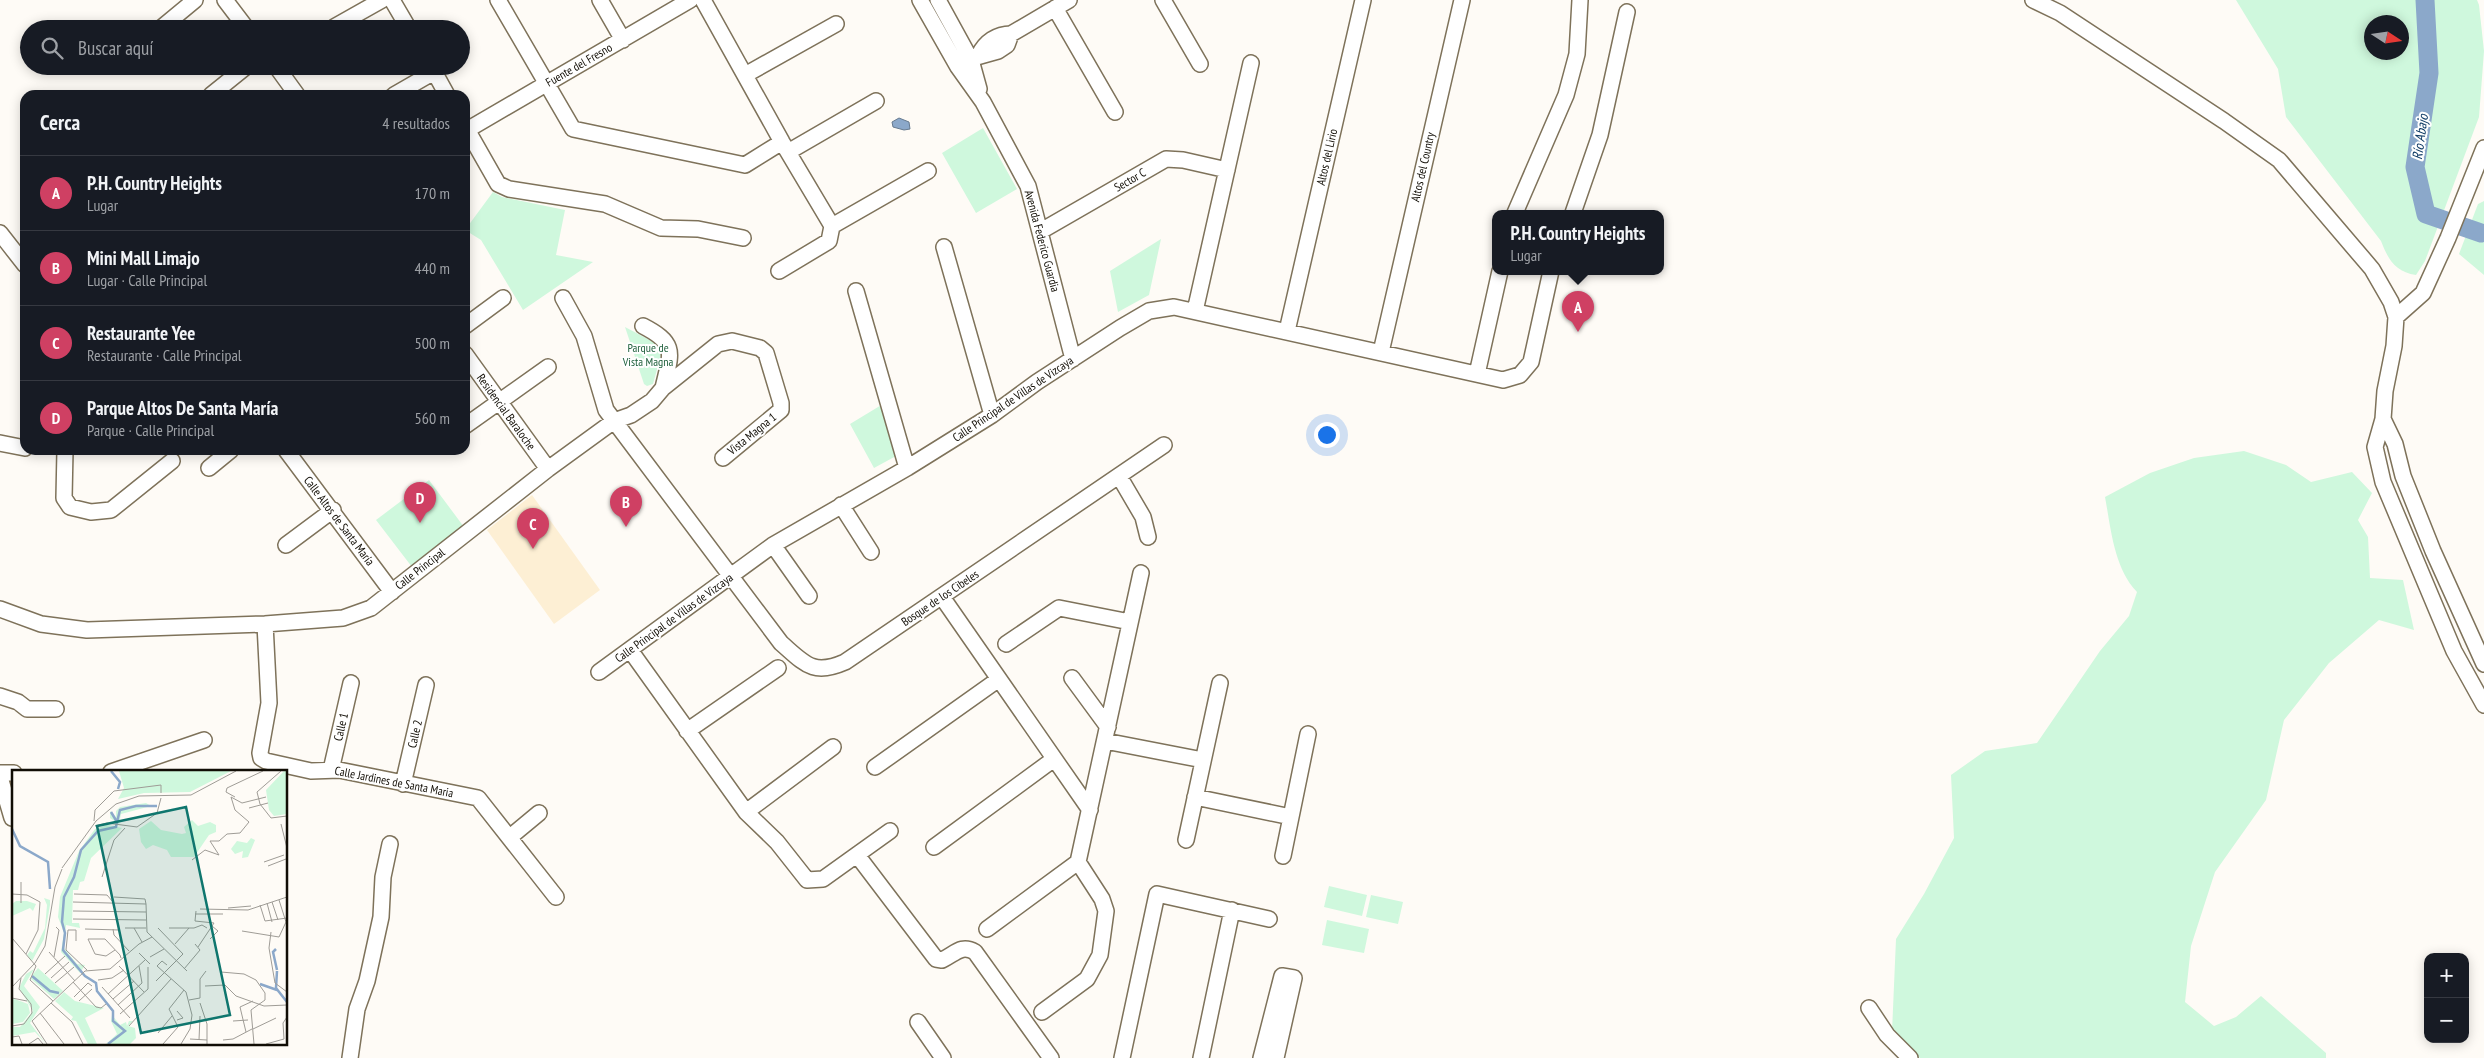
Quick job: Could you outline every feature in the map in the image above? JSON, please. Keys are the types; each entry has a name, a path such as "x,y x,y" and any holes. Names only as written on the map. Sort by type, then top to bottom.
{"street":[{"path":"171,20 195,0"},
{"path":"225,0 241,20"},
{"path":"348,20 382,0"},
{"path":"392,0 404,20"},
{"path":"498,0 573,129 745,165 876,102"},
{"path":"600,0 623,40"},
{"name":"Fuente del Fresno","path":"470,126 690,0"},
{"path":"703,0 784,147 832,226 829,241 779,271"},
{"name":"Avenida Federico Guardia","path":"920,0 969,60"},
{"name":"Avenida Federico Guardia","path":"938,0 969,60 983,102 1028,186 1073,359"},
{"path":"969,60 993,39 1003,34 1011,34 1069,0"},
{"path":"1163,0 1200,64"},
{"name":"Altos del Lirio","path":"1288,331 1363,0"},
{"name":"Altos del Country","path":"1381,352 1462,0"},
{"path":"1516,210 1536,160 1558,116 1568,88 1578,46 1580,0"},
{"path":"2033,0 2060,13 2224,121 2278,160 2372,269 2391,302 2396,317 2394,346 2385,391 2383,419 2375,447 2383,482 2454,651 2484,705"},
{"path":"1055,8 1114,112"},
{"path":"1574,210 1600,135 1627,12"},
{"path":"745,75 836,24"},
{"path":"1195,311 1251,63"},
{"path":"217,90 236,75"},
{"path":"283,75 293,90"},
{"path":"401,90 423,75"},
{"path":"435,75 444,90"},
{"path":"470,148 498,184 509,188 605,204 661,228 698,229 743,238"},
{"path":"2396,317 2423,293 2448,238 2484,148"},
{"name":"Sector C","path":"1041,231 1166,159 1183,160 1227,170"},
{"path":"832,226 928,170"},
{"path":"0,234 20,259"},
{"path":"944,247 992,415"},
{"path":"1477,374 1499,275"},
{"name":"Calle Principal de Villas de Vizcaya","path":"599,672 732,577 773,545 907,468 992,415 1073,359 1149,311 1174,307 1195,311 1503,380 1520,375 1531,362 1550,275"},
{"path":"856,291 907,468"},
{"path":"470,322 503,298"},
{"path":"563,298 584,336 606,410 732,577"},
{"path":"643,326 660,334 668,343 671,354 663,388"},
{"name":"Vista Magna 1","path":"614,421 625,406 663,388 725,341 760,348 766,353 781,403 781,410 723,458"},
{"name":"Residencial Baraloche","path":"470,361 548,469"},
{"path":"470,422 548,368"},
{"path":"2383,419 2395,444 2403,476 2433,551 2484,664"},
{"name":"Calle Principal","path":"0,609 41,624 86,630 265,624 342,618 371,608 548,469 614,421"},
{"path":"0,443 20,447"},
{"name":"Bosque de los Cibeles","path":"732,577 781,643 812,667 828,669 845,662 1164,445"},
{"path":"66,455 64,498 70,507 91,512 111,510 172,461"},
{"path":"209,468 225,455"},
{"name":"Calle Altos de Santa María","path":"290,455 333,510 392,592"},
{"path":"1120,476 1143,518 1148,537"},
{"path":"841,505 871,552"},
{"path":"286,545 333,510"},
{"path":"773,545 809,596"},
{"path":"987,929 1078,862 1141,573"},
{"path":"942,597 1090,810"},
{"path":"1006,644 1059,608 1130,622"},
{"name":"Calle Jardines de Santa Maria","path":"265,624 269,703 261,758 266,762 311,771 331,770 478,798 556,897"},
{"path":"630,650 746,812 777,842 807,880 823,879 890,831"},
{"path":"687,731 778,668"},
{"path":"1072,678 1106,734 1203,760"},
{"path":"875,767 998,679"},
{"name":"Calle 1","path":"331,770 351,683"},
{"path":"1186,840 1220,683"},
{"name":"Calle 2","path":"403,784 426,685"},
{"path":"0,696 18,702 27,709 56,709"},
{"path":"1283,856 1308,734"},
{"path":"117,770 204,740"},
{"path":"746,812 833,747"},
{"path":"934,848 1054,759"},
{"path":"1078,794 1097,775"},
{"path":"0,777 12,818"},
{"path":"1195,797 1291,817"},
{"path":"510,837 539,813"},
{"path":"350,1058 357,1009 367,981 381,917 383,877 390,844"},
{"path":"857,856 936,959 942,960 960,948 967,948 975,952 1051,1058"},
{"path":"1042,1012 1087,979 1100,955 1106,911 1102,899 1078,862"},
{"path":"1122,1058 1157,894 1269,919"},
{"path":"1201,1058 1232,910"},
{"path":"1261,1058 1282,976 1294,978 1276,1058"},
{"path":"1869,1008 1887,1035 1910,1058"},
{"path":"918,1022 943,1058"}],"shaded area":[{"path":"532,495 600,590 554,624 487,530"}],"green space":[{"path":"2236,0 2477,0 2484,51 2479,117 2425,261 2416,275 2403,271 2393,264 2381,241 2286,117 2278,69"},
{"path":"983,128 1017,189 976,213 942,153"},
{"path":"493,192 502,197 565,210 556,255 593,262 523,310 481,240 470,233 470,223"},
{"path":"2484,201 2484,275 2459,254 2478,204"},
{"path":"1161,239 1149,295 1118,312 1110,271"},
{"name":"Parque de Vista Magna","path":"625,327 661,346 662,351 653,384 647,386 644,384"},
{"path":"883,404 896,456 874,468 850,424"},
{"path":"2244,451 2286,465 2311,482 2352,472 2372,493 2358,520 2368,537 2370,578 2403,580 2414,630 2379,620 2329,663 2284,720 2266,800 2215,872 2191,946 2185,1002 2214,1026 2236,1017 2261,996 2326,1053 2326,1058 1920,1058 1892,1032 1896,939 1924,894 1954,838 1951,775 1985,751 2037,743 2100,651 2129,616 2137,592 2123,572 2118,560 2105,497 2150,473 2194,458"},
{"path":"429,480 464,527 412,567 376,520"},
{"path":"1329,886 1367,895 1362,916 1324,907"},
{"path":"1371,895 1403,902 1398,924 1366,917"},
{"path":"1327,920 1369,929 1364,953 1322,945"}],"water":[{"path":"899,118 909,122 910,129 904,130 893,127 892,122"}],"waterway":[{"name":"Río Abajo","path":"2425,0 2429,73 2415,167 2426,214 2481,233"},
{"name":"Río Abajo","path":"2484,229 2481,233 2484,234"}],"place":[{"name":"P.H. Country Heights","path":"1578,332"},
{"name":"Parque Altos De Santa María","path":"420,523"},
{"name":"Mini Mall Limajo","path":"626,527"},
{"name":"Restaurante Yee","path":"533,549"}]}
